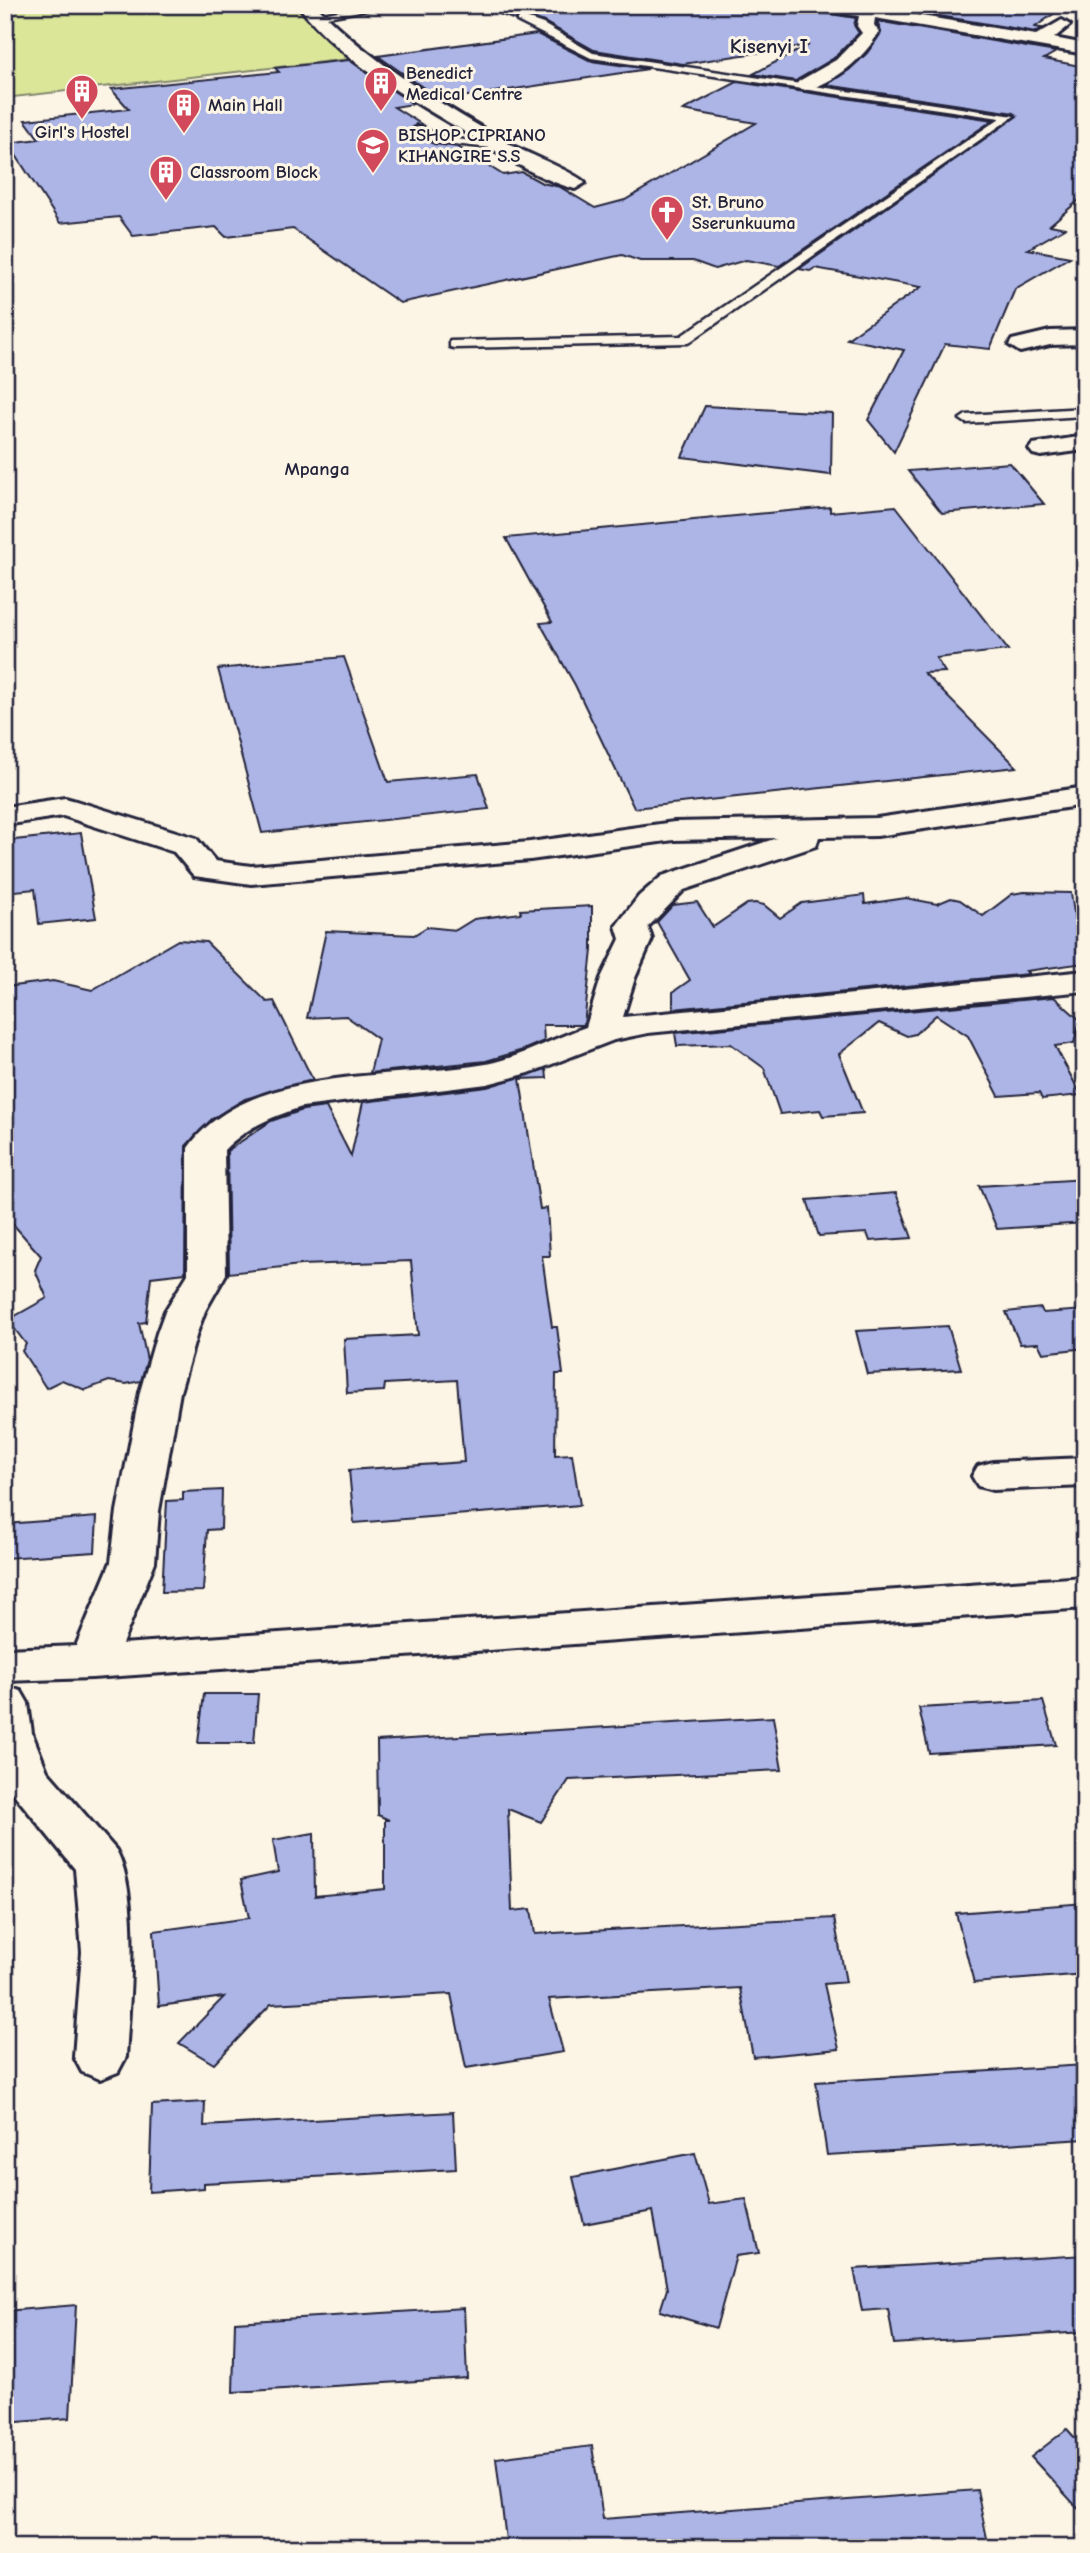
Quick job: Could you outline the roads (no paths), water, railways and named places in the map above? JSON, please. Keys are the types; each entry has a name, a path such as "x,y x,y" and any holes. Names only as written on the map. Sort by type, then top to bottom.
{"street":[{"path":"824,5 1085,49"},
{"path":"906,17 937,5"},
{"path":"311,10 348,48 373,68 500,146 553,175 575,183"},
{"path":"806,85 834,70 865,43 871,32 865,26 868,13"},
{"path":"1039,41 1062,25"},
{"path":"1020,345 1051,338 1085,337"},
{"path":"1041,449 1085,443"},
{"path":"5,816 65,807 185,845 205,869 251,875 530,852 674,831 877,827 1085,796"},
{"path":"601,1033 626,957 636,939 632,926 650,903 673,883 838,828"},
{"path":"92,1662 133,1562 138,1511 160,1392 186,1311 207,1275 206,1156 212,1139 265,1105 429,1079 486,1074 565,1050 601,1033 648,1023 1085,981"},
{"path":"993,1476 1085,1472"},
{"path":"5,1665 92,1662 1085,1592"},
{"path":"5,1703 9,1732 27,1780 99,1863 107,1951 100,2057"}],"lane":[{"path":"311,10 389,5"},
{"path":"454,344 684,340 1009,116 590,55 578,50 546,27 520,19"},
{"path":"417,130 435,139 500,146"},
{"path":"966,419 1085,412"}],"place":[{"name":"Benedict Medical Centre","path":"381,113"},
{"name":"Girl's Hostel","path":"82,121"},
{"name":"Main Hall","path":"184,135"},
{"name":"BISHOP CIPRIANO KIHANGIRE S.S","path":"373,175"},
{"name":"Classroom Block","path":"166,202"},
{"name":"St. Bruno Sserunkuuma","path":"667,242"}],"district":[{"name":"Kisenyi I","path":"769,46"},
{"name":"Mpanga","path":"317,469"}]}
